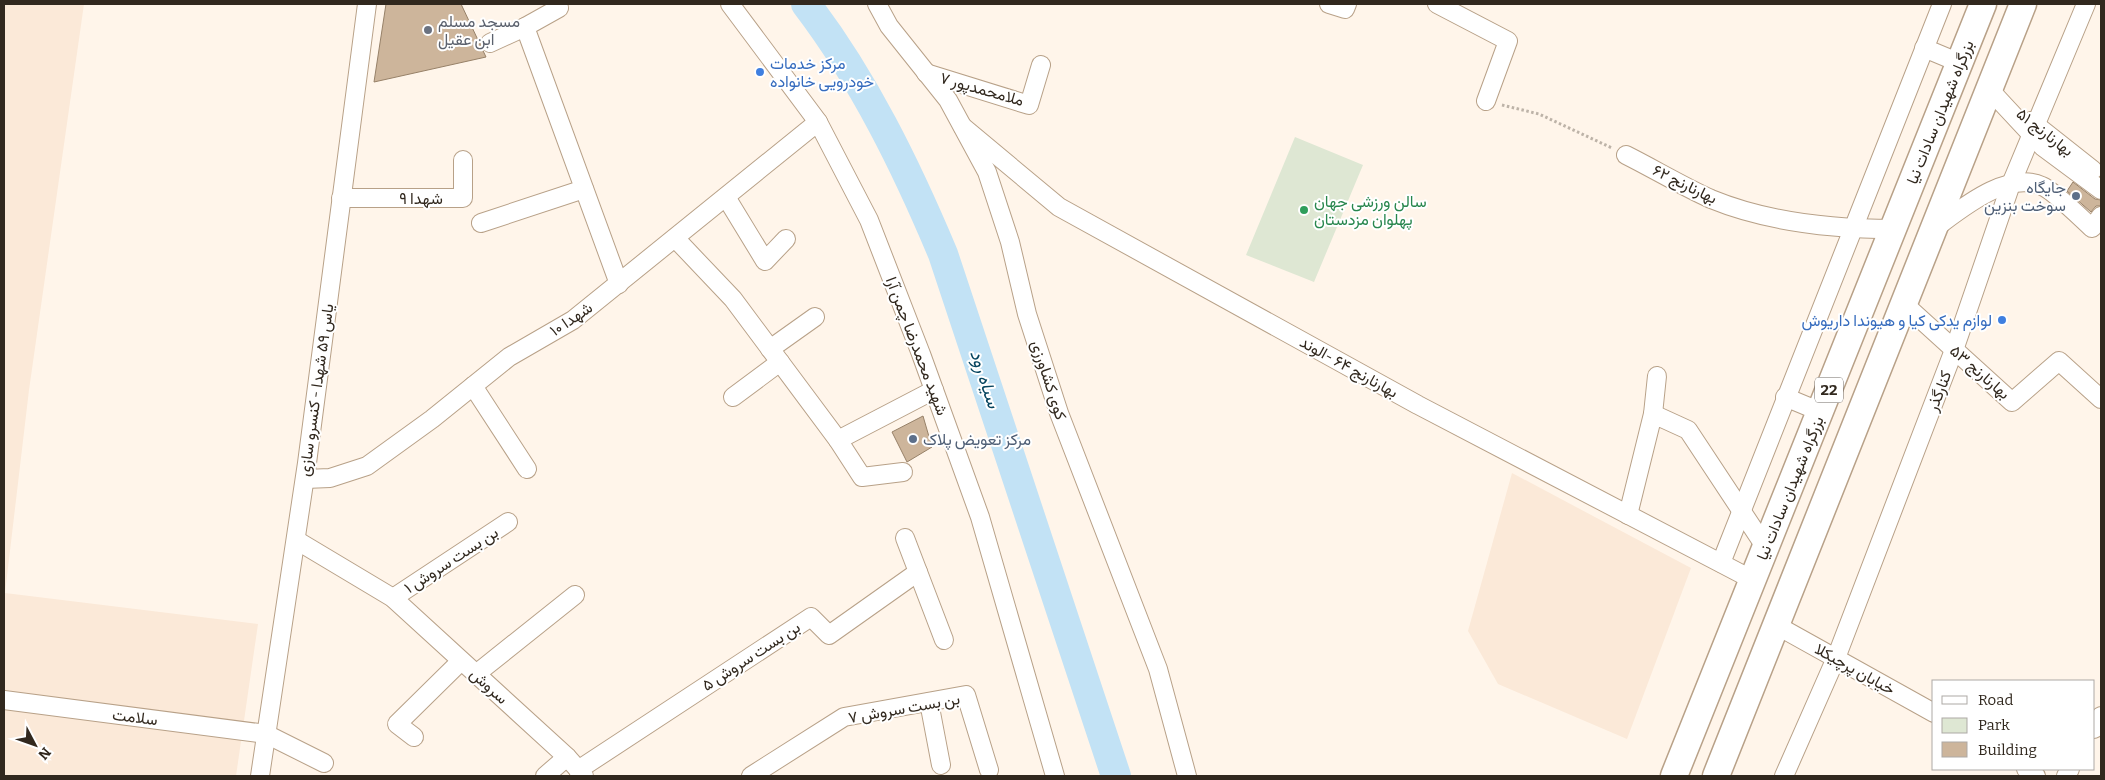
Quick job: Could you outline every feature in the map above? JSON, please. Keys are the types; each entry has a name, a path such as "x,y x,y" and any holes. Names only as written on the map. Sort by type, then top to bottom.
{"highway":[{"name":"بزرگراه شهیدان سادات نیا","path":"1674,776 1983,4"},
{"name":"22","path":"1716,776 2023,4"}],"street":[{"name":"یاس ۵۹ شهدا - کنسرو سازی","path":"260,776 305,480 367,4"},
{"name":"شهید محمدرضا چمن آرا","path":"730,4 818,122 869,220 980,517 1056,776"},
{"name":"کوی کشاورزی","path":"877,4 889,26 948,100 987,172 1010,242 1027,314 1059,413 1158,669 1187,776"},
{"path":"1329,4 1345,9 1347,4"},
{"path":"1437,4 1508,42 1486,101"},
{"path":"1721,564 1785,397 1942,4"},
{"name":"کنارگذر","path":"1784,776 1836,658 1954,350 2011,184 2086,4"},
{"path":"490,43 525,27 559,8"},
{"path":"525,27 619,284"},
{"path":"1924,48 1960,63"},
{"name":"ملامحمدپور ۷","path":"926,73 1030,105 1042,66"},
{"name":"بهارنارنج ۵۱","path":"1989,88 2033,129 2101,176"},
{"name":"شهدا ۱۰","path":"305,480 330,478 367,466 432,420 509,357 574,320 818,122"},
{"name":"بهارنارنج ۶۴ -الوند","path":"963,127 1060,207 1418,405 1753,580"},
{"path":"2033,129 2043,147 2101,190"},
{"name":"بهارنارنج ۶۲","path":"1626,155 1711,199 1777,219 1852,229 1894,230"},
{"name":"شهدا ۹","path":"342,198 463,198 463,160"},
{"path":"1933,230 1974,198 2011,184 2026,182 2042,186 2092,228 2101,216"},
{"path":"481,223 584,189"},
{"path":"726,197 765,261 786,239"},
{"path":"674,238 733,299 838,440 862,477 903,472"},
{"name":"بهارنارنج ۵۳","path":"1904,304 2012,402 2059,361 2101,399"},
{"path":"733,397 815,316"},
{"path":"1628,515 1653,414 1657,376"},
{"path":"473,386 528,469"},
{"path":"838,440 934,390"},
{"path":"1785,397 1821,412"},
{"path":"1653,414 1688,430 1766,548"},
{"name":"بن بست سروش ۱","path":"393,598 508,522"},
{"path":"905,538 944,640"},
{"name":"سروش","path":"296,540 393,598 577,768"},
{"name":"بن بست سروش ۵","path":"577,768 811,617 829,635 918,572"},
{"path":"476,674 575,595"},
{"name":"خیابان پرچیکلا","path":"1776,625 1932,712"},
{"path":"414,737 397,724 461,660"},
{"name":"بن بست سروش ۷","path":"751,776 844,717 966,695 989,770"},
{"name":"سلامت","path":"4,700 266,734 324,763"},
{"path":"929,702 941,765"},
{"path":"2095,727 2101,716"},
{"path":"545,776 577,768"}],"path":[{"path":"1486,101 1538,114 1626,155"}],"shaded area":[{"path":"4,4 84,4 29,390 5,593 258,624 236,776 4,776"},
{"path":"1512,473 1691,568 1627,739 1498,684 1468,631"}],"green space":[{"name":"سالن ورزشی جهان پهلوان مزدستان","path":"1295,137 1363,165 1314,282 1246,255"}],"building":[{"name":"مسجد مسلم ابن عقیل","path":"386,4 461,4 486,57 374,82"},
{"path":"2073,182 2095,199 2101,200 2101,206 2096,206 2091,212 2067,191"},
{"name":"مرکز تعویض پلاک","path":"923,416 932,447 907,462 892,432"}],"waterway":[{"name":"سیاه رود","path":"806,4 847,63 882,124 899,156 943,254 1116,776"}],"place":[{"name":"مسجد مسلم ابن عقیل","path":"428,30"},
{"name":"مرکز خدمات خودرویی خانواده","path":"760,72"},
{"name":"جایگاه سوخت بنزین","path":"2076,196"},
{"name":"سالن ورزشی جهان پهلوان مزدستان","path":"1304,210"},
{"name":"لوازم یدکی کیا و هیوندا داریوش","path":"2002,320"},
{"name":"مرکز تعویض پلاک","path":"913,439"}]}
